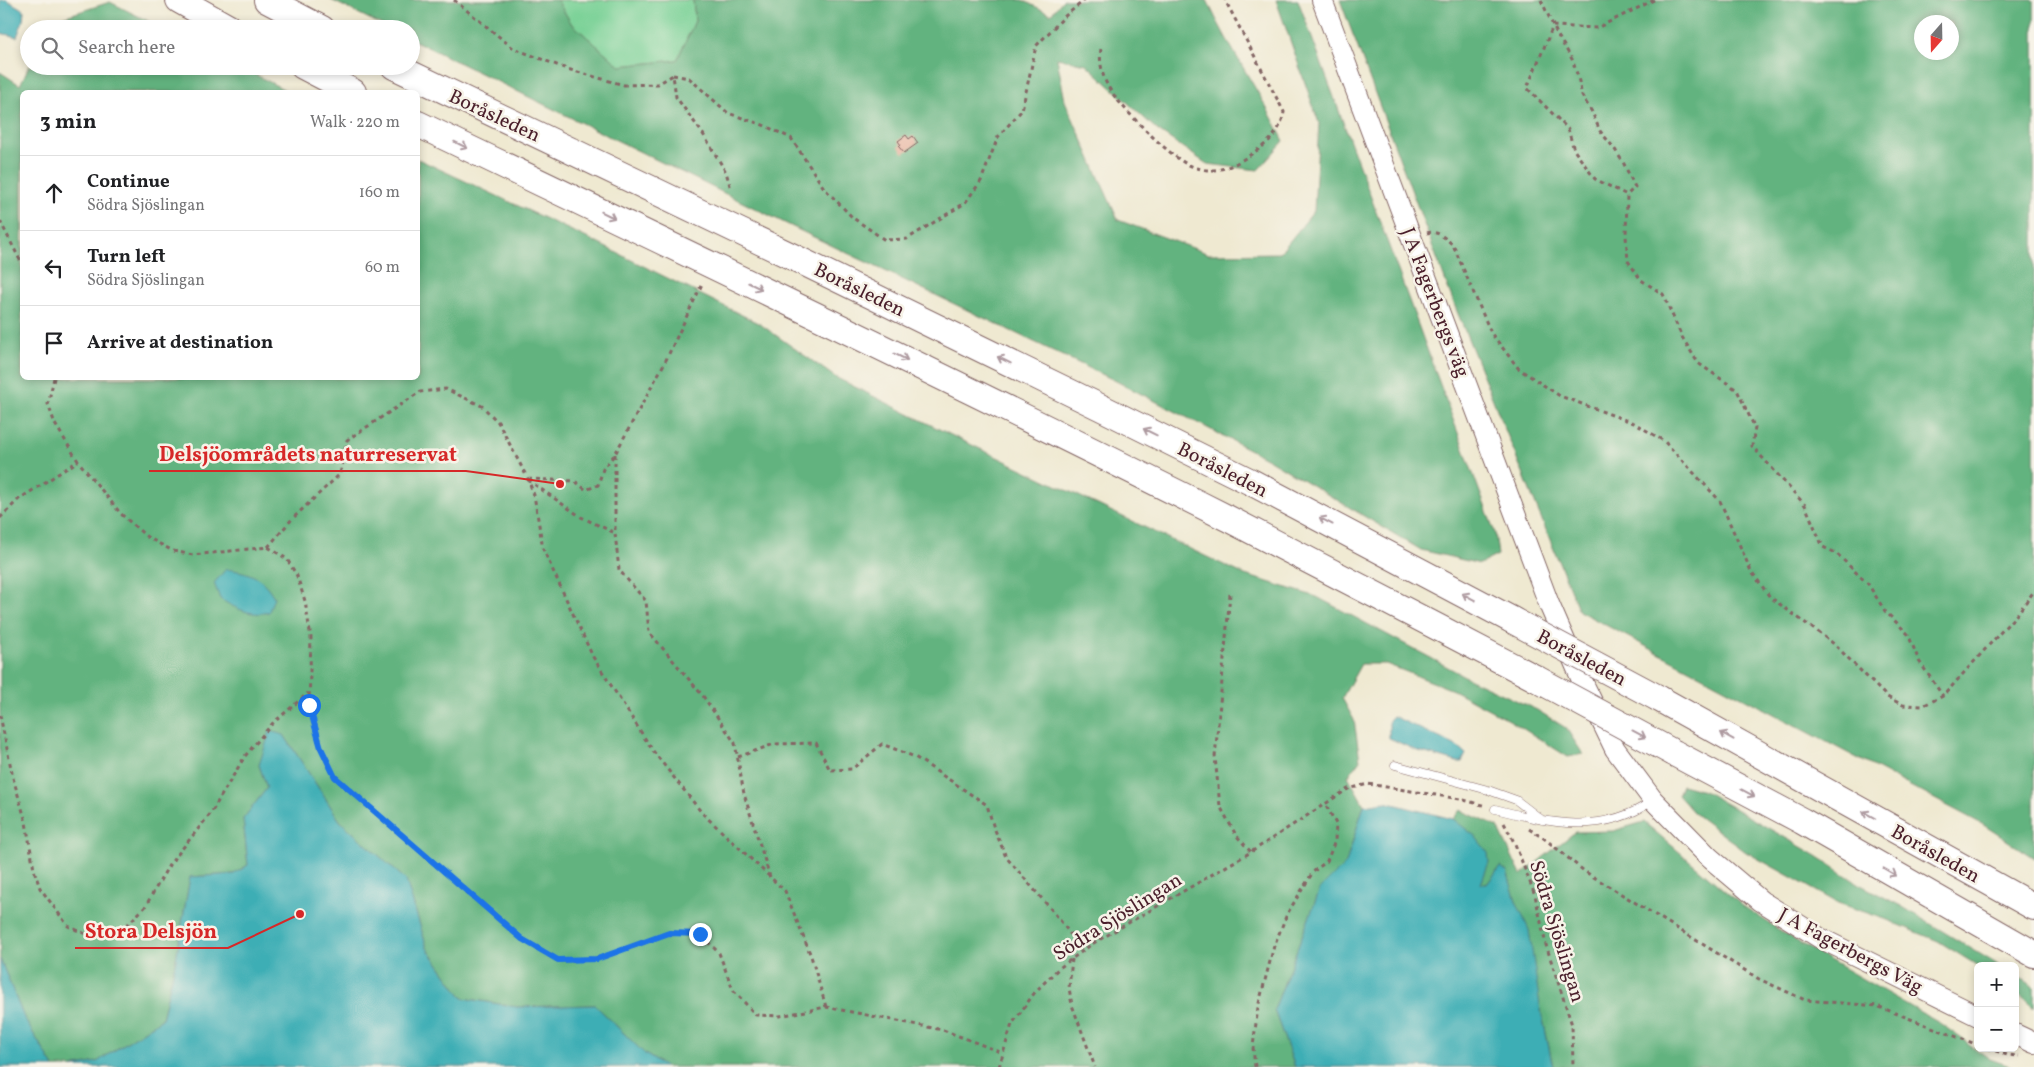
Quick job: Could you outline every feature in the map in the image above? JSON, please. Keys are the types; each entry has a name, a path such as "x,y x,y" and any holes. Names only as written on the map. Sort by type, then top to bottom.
{"highway":[{"path":"179,0 215,20"},
{"path":"267,0 305,20"},
{"path":"320,75 349,90"},
{"name":"Boråsleden","path":"413,75 802,261 1251,482 1658,698 2034,907"},
{"name":"Boråsleden","path":"420,125 774,295 1232,521 1535,678 1802,821 2034,954"}],"street":[{"name":"J A Fagerbergs väg","path":"1322,0 1549,604"},
{"name":"J A Fagerbergs Väg","path":"1549,604 1585,687 1616,749 1653,800 1710,858 1761,900 1820,938 1974,1014"},
{"path":"2019,1039 2028,1050"}],"lane":[{"path":"1395,765 1488,790 1516,800 1544,821"},
{"path":"1496,809 1544,821 1602,823 1641,809 1653,800"}],"path":[{"path":"454,0 513,48 567,69 624,85 658,84 673,75 688,78 728,113 763,125 791,138 824,188 853,218 885,240 907,239 964,203 981,181 998,137 1022,110 1036,46 1085,0"},
{"path":"1101,49 1100,57 1108,86 1164,147 1189,165 1208,170 1235,166 1271,140 1282,123 1284,112 1225,0"},
{"path":"1541,0 1572,59 1582,96 1592,112 1600,131 1624,164 1635,187 1627,195 1626,236 1628,261 1642,280 1664,294 1682,338 1698,363 1737,390 1755,428 1752,446 1805,505 1823,547 1836,553 1868,584 1885,611 1908,634 1919,661 1943,696"},
{"path":"1553,26 1597,28 1654,0"},
{"path":"1553,26 1527,88 1568,129 1574,150 1595,179 1627,195"},
{"path":"673,75 676,97 703,134 726,172 731,189"},
{"path":"0,221 20,260"},
{"path":"1431,232 1442,235 1453,245 1491,333 1518,369 1560,396 1634,423 1664,441 1720,501 1751,571 1770,597 1834,644 1887,697 1903,705 1922,706 1943,696 2018,613 2034,591"},
{"path":"528,479 575,481 586,490 598,485 603,469 615,454 665,362 702,284"},
{"path":"54,380 48,404 54,424 78,461 120,514 147,537 173,552 193,555 268,547 287,560 297,576 305,601 311,638 309,705 321,748 335,777 522,939 558,960 597,959 669,933 700,934 719,953 733,990 756,1016 780,1016 826,1007 943,1030 1003,1053"},
{"path":"268,547 292,519 340,474 347,440 420,392 446,389 482,406 498,422 528,479 534,495 543,549 593,657 653,751 702,813 785,891 811,956 826,1007"},
{"path":"615,454 615,533 619,570 646,601 649,632 703,696 735,743 744,794 770,878"},
{"path":"0,518 19,499 78,461"},
{"path":"528,479 581,517 615,533"},
{"path":"1230,594 1215,757 1220,806 1236,835 1251,852"},
{"path":"0,715 13,778 26,822 34,870 40,888 68,926 92,937 124,928 146,907 169,865 211,812 245,756 272,724 309,692"},
{"path":"738,757 774,744 816,743 830,770 852,769 882,744 915,757 987,805 1006,857 1056,915 1083,951"},
{"name":"Södra Sjöslingan","path":"999,1067 1012,1024 1029,1000 1058,969 1083,951 1251,852 1348,789 1368,784 1460,799 1483,806"},
{"path":"1255,1067 1253,1048 1258,1007 1274,946 1287,914 1313,872 1327,862 1335,841 1336,824 1325,803"},
{"path":"1496,809 1546,839 1584,871 1760,979 1805,1000 1877,1006 1974,1044"},
{"name":"Södra Sjöslingan","path":"1496,809 1508,830 1535,895 1546,945 1572,1025 1572,1067"},
{"path":"1072,959 1069,988 1072,1006 1095,1067"},
{"path":"1999,1052 2007,1055 2028,1050"}],"green space":[{"path":"331,0 557,0 571,23 620,66 677,60 695,21 693,0 1022,0 1051,14 1063,0 1207,0 1284,141 1258,170 1207,164 1157,130 1086,64 1057,58 1065,101 1118,220 1209,254 1280,253 1314,211 1319,123 1276,0 1298,0 1495,533 1498,555 1480,564 1421,550 1268,459 1114,380 799,230 420,43 420,20 372,20"},
{"path":"557,0 693,0 695,21 677,60 620,66 571,23"},
{"path":"1340,0 2034,0 2034,858 1982,824 1579,611 1456,309"},
{"path":"110,2 146,20 53,20"},
{"path":"0,72 20,85 25,75 256,75 285,90 20,90 20,380 420,380 420,160 589,239 760,324 835,377 953,436 1245,575 1317,597 1470,679 1537,710 1566,728 1583,754 1568,757 1511,721 1453,690 1386,664 1361,664 1342,698 1354,720 1360,760 1348,776 1364,805 1346,863 1320,889 1274,1010 1295,1067 666,1067 645,1054 595,1005 517,1007 463,998 427,948 406,880 340,821 284,735 259,765 267,788 243,819 248,865 234,874 190,877 176,959 162,1019 97,1062 72,1067 54,1067 25,1020 0,959"},
{"path":"1682,785 1704,791 1817,856 1859,884 1901,906 1993,962 1974,964 1938,941 1885,919 1838,903 1746,852 1693,812 1678,795"},
{"path":"1460,810 1498,827 1521,875 1575,832 1613,831 1644,822 1743,906 1793,939 1941,1024 1974,1048 1974,1052 1980,1052 1990,1059 2013,1067 1553,1067 1540,1005 1507,871 1500,867 1487,884 1481,884 1483,878 1453,819"},
{"path":"2019,978 2034,987 2034,1008 2019,995"}],"water":[{"path":"0,0 7,0 24,10 23,20 20,20 20,29 17,37 0,33"},
{"path":"226,569 254,576 265,584 274,597 269,612 250,612 220,599 214,583"},
{"path":"1393,716 1457,746 1466,754 1462,762 1415,750 1389,738 1389,720"},
{"path":"270,731 284,735 340,821 406,880 427,948 463,998 517,1007 595,1005 645,1054 666,1067 72,1067 97,1062 162,1019 176,959 190,877 234,874 248,865 243,819 267,788 259,765"},
{"path":"1385,802 1453,819 1475,836 1488,853 1489,862 1481,884 1487,884 1500,867 1507,871 1516,901 1529,930 1540,1005 1553,1067 1295,1067 1274,1010 1320,889 1346,863 1364,805"},
{"path":"0,959 25,1020 54,1067 0,1067"}],"building":[{"path":"906,135 909,139 913,136 918,143 904,153 899,147 901,145 898,141"}],"place":[{"name":"Delsjöområdets naturreservat","path":"560,484"},
{"name":"Stora Delsjön","path":"300,914"}],"route":[{"path":"309,705 321,748 335,777 522,939 558,960 597,959 669,933 700,934"}]}
